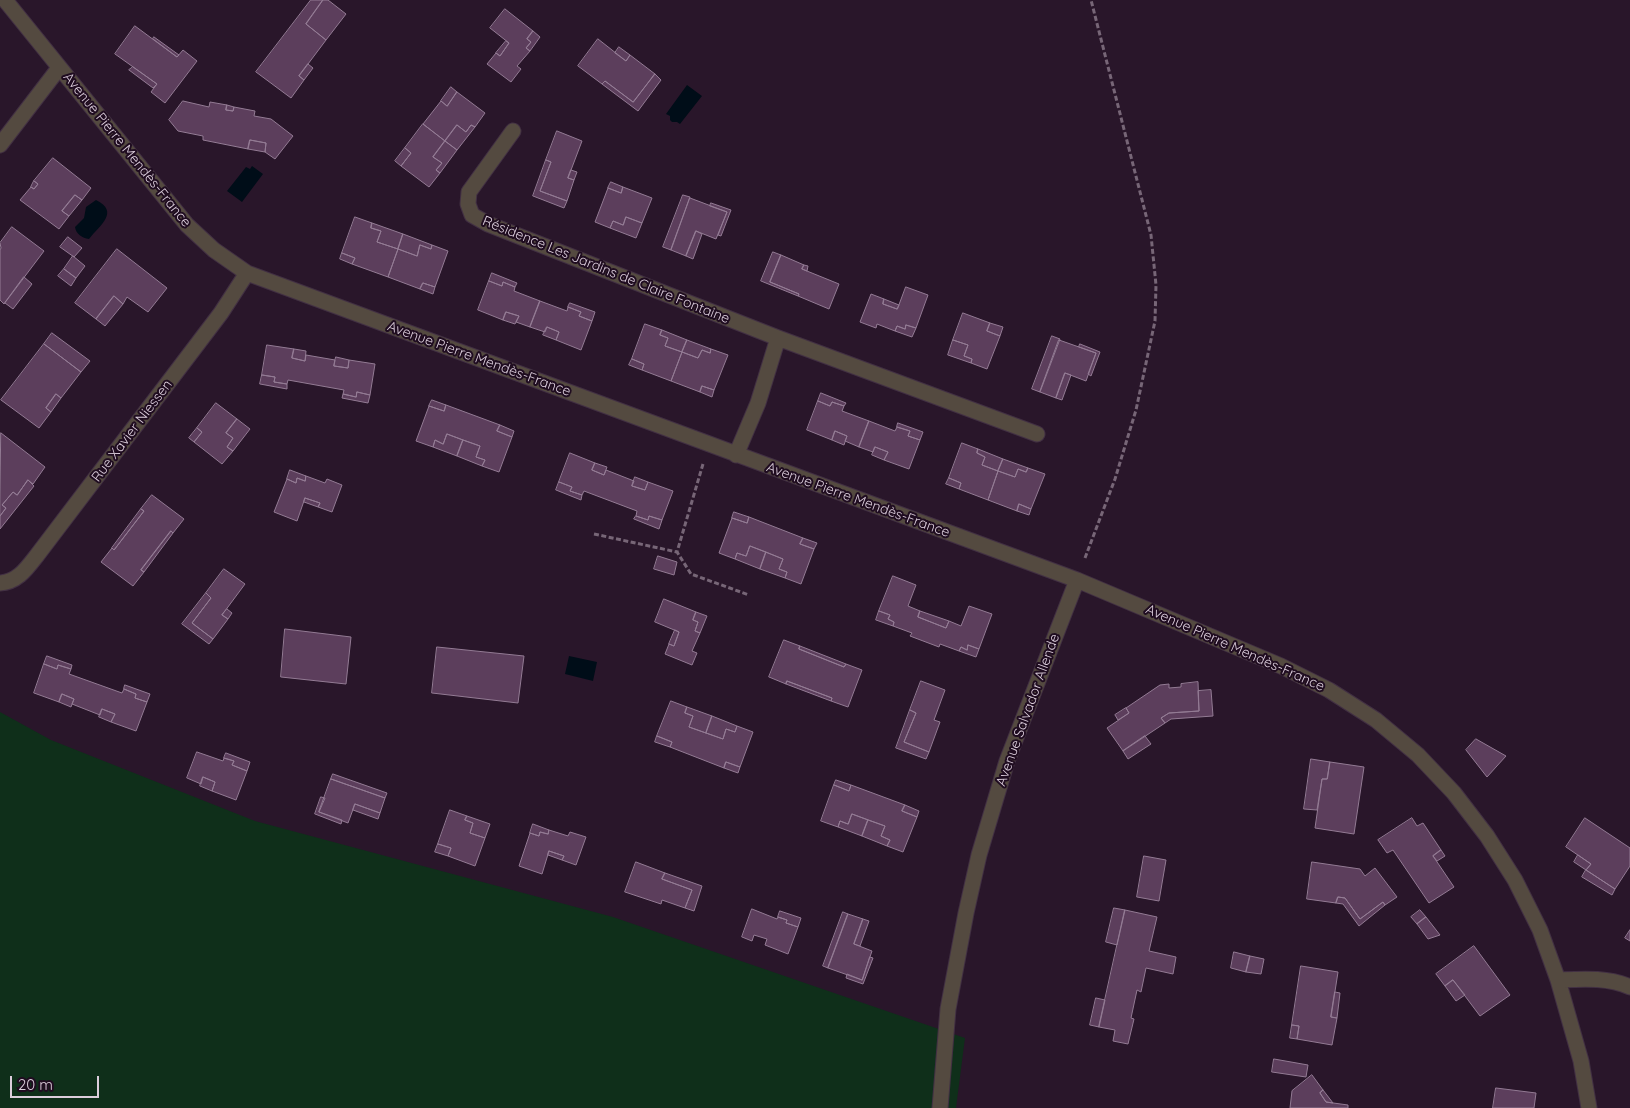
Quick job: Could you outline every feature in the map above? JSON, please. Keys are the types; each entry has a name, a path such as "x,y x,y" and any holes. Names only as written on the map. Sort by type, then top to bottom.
{"street":[{"name":"Avenue Pierre Mendès-France","path":"5,0 187,225 214,250 247,272 1077,580 1281,666 1329,690 1376,720 1411,750 1454,794 1487,836 1516,880 1540,930 1558,980 1581,1061 1589,1108"},
{"path":"0,144 59,68"},
{"name":"Résidence Les Jardins de Claire Fontaine","path":"513,131 469,192 468,204 472,216 488,224 778,338 1037,434"},
{"name":"Rue Xavier Niessen","path":"5,582 19,576 38,554 221,313 247,272"},
{"path":"736,455 758,403 778,338"},
{"name":"Avenue Salvador Allende","path":"940,1108 948,1009 979,854 1007,761 1077,580"},
{"path":"1558,980 1591,978 1630,987"}],"path":[{"path":"1077,580 1115,479 1136,410 1149,358 1155,321 1156,285 1151,235 1091,0"},
{"path":"677,552 709,445"},
{"path":"594,534 677,552 692,574 749,596"}],"green space":[{"path":"0,712 51,740 255,821 613,917 965,1038 956,1108 0,1108"}],"shaded area":[{"path":"687,85 702,96 680,124 672,122 670,116 666,114"},
{"path":"252,166 263,174 242,202 227,191 246,167 250,169"},
{"path":"96,200 107,209 107,214 106,219 89,239 78,234 75,227 84,218 86,207"},
{"path":"569,656 597,662 593,681 565,674"}],"building":[{"path":"311,0 323,0 306,24 326,40 299,76 304,80 291,98 256,72"},
{"path":"323,0 328,0 346,14 326,40 306,24"},
{"path":"505,9 533,31 527,39 531,42 526,48 530,51 517,66 521,69 511,82 487,64 496,53 500,56 509,43 490,28"},
{"path":"135,26 177,57 183,50 197,61 165,103 151,92 157,84 115,54"},
{"path":"533,31 540,37 530,51 526,48 531,42 527,39"},
{"path":"154,37 179,55 177,57 153,39"},
{"path":"598,39 626,61 630,55 655,74 633,102 605,81 602,84 578,66"},
{"path":"506,41 509,43 500,56 496,53"},
{"path":"619,47 630,55 626,61 615,53"},
{"path":"308,64 313,68 304,80 299,76"},
{"path":"133,67 157,84 153,88 129,70"},
{"path":"655,74 661,80 638,111 602,84 605,81 633,102"},
{"path":"451,87 457,92 447,106 441,101"},
{"path":"457,92 485,113 475,127 471,125 466,132 457,125 445,141 423,124 441,101 447,106"},
{"path":"183,101 209,107 210,102 227,105 226,110 233,111 234,107 255,111 254,116 271,119 293,136 275,159 265,152 266,143 250,140 248,149 203,140 203,136 178,131 169,120"},
{"path":"227,105 234,107 233,111 226,110"},
{"path":"423,124 445,141 433,157 442,163 436,170 440,173 429,187 401,166 411,153 405,148"},
{"path":"457,125 466,132 471,125 475,127 457,150 445,141"},
{"path":"557,131 582,141 568,178 574,180 567,201 540,191 551,162 546,160"},
{"path":"250,140 266,143 265,152 248,149"},
{"path":"445,141 457,150 440,173 436,170 442,163 433,157"},
{"path":"405,148 411,153 401,166 395,161"},
{"path":"53,158 91,188 82,200 75,195 62,211 69,216 59,229 20,200 31,187 34,189 38,184 34,181"},
{"path":"546,160 551,162 540,191 567,201 564,208 533,196"},
{"path":"571,170 577,172 574,180 568,178"},
{"path":"34,181 38,184 34,189 31,187"},
{"path":"611,182 623,187 621,193 608,188"},
{"path":"623,187 652,198 642,223 626,217 623,225 613,221 610,228 595,222 608,188 621,193"},
{"path":"75,195 82,200 69,216 62,211"},
{"path":"683,195 690,197 671,250 663,247"},
{"path":"690,198 727,212 716,239 696,231 686,256 671,250"},
{"path":"711,203 731,210 721,236 718,235 727,212 710,206"},
{"path":"355,217 372,223 371,228 381,231 377,242 398,249 388,277 352,264 355,258 342,253"},
{"path":"626,217 642,223 636,238 610,228 613,221 623,225"},
{"path":"372,223 403,234 398,249 377,242 381,231 371,228"},
{"path":"12,227 44,251 4,304 0,300 0,243"},
{"path":"696,231 702,234 693,259 686,256"},
{"path":"403,234 432,245 431,249 420,245 417,256 398,249"},
{"path":"68,237 82,248 74,257 60,247"},
{"path":"420,245 431,249 432,245 448,251 435,287 423,283 420,289 388,277 398,249 417,256"},
{"path":"117,249 167,288 148,312 127,297 123,304 114,296 96,319 75,303"},
{"path":"773,252 781,255 770,282 799,294 798,296 761,281"},
{"path":"342,253 355,258 352,264 340,259"},
{"path":"781,255 804,265 802,269 839,284 829,309 770,282"},
{"path":"73,256 85,266 76,278 64,269"},
{"path":"804,265 808,266 807,271 802,269"},
{"path":"64,269 76,278 71,286 58,276"},
{"path":"492,273 517,283 515,287 503,282 502,286 489,281"},
{"path":"24,277 32,284 13,309 5,303"},
{"path":"489,281 502,286 503,282 515,287 514,291 540,301 530,327 516,322 519,316 506,312 503,320 478,310"},
{"path":"423,283 435,287 433,294 420,289"},
{"path":"906,287 928,295 916,328 906,325 905,329 897,326 895,331 877,324 876,328 860,322 871,294 884,299 883,304 897,309"},
{"path":"114,296 123,304 105,326 96,319"},
{"path":"884,299 899,305 897,309 883,304"},
{"path":"540,301 567,311 568,307 581,312 579,316 592,321 581,350 556,340 559,332 547,327 545,332 530,327"},
{"path":"570,303 595,312 592,321 579,316 581,312 568,307"},
{"path":"506,312 519,316 515,324 503,320"},
{"path":"963,313 990,323 987,331 1000,336 987,369 971,363 972,359 964,356 968,345 953,340"},
{"path":"990,323 1003,327 1000,336 987,331"},
{"path":"645,324 662,330 660,335 668,338 665,346 682,352 671,381 642,370 644,364 632,359"},
{"path":"906,325 916,328 912,337 895,331 897,326 905,329"},
{"path":"547,327 559,332 556,340 543,335"},
{"path":"662,330 687,340 682,352 665,346 668,338 660,335"},
{"path":"52,333 90,361 81,372 44,344"},
{"path":"1052,336 1060,339 1040,392 1032,389"},
{"path":"687,340 711,349 710,353 702,350 698,358 682,352"},
{"path":"953,340 968,345 964,356 972,359 971,363 948,355"},
{"path":"1059,340 1096,353 1086,381 1065,373 1056,398 1040,392"},
{"path":"44,344 81,372 61,398 56,394 46,408 51,412 39,428 1,400"},
{"path":"1080,344 1100,352 1091,376 1088,374 1096,353 1079,347"},
{"path":"267,345 294,349 292,358 305,361 306,355 335,360 334,366 348,368 349,360 375,364 370,395 357,392 356,397 343,394 344,390 288,380 287,384 274,382 275,377 262,375"},
{"path":"294,349 306,351 305,361 292,358"},
{"path":"711,349 728,355 714,390 702,386 700,392 671,381 682,352 698,358 702,350 710,353"},
{"path":"336,357 349,360 348,368 334,366"},
{"path":"632,359 644,364 642,370 629,365"},
{"path":"1065,373 1071,375 1062,400 1056,398"},
{"path":"262,375 275,377 274,382 287,384 287,389 260,384"},
{"path":"702,386 714,390 712,397 700,392"},
{"path":"357,392 370,395 368,403 342,398 343,394 356,397"},
{"path":"821,393 846,403 844,406 832,402 830,406 818,401"},
{"path":"56,394 61,398 51,412 46,408"},
{"path":"432,400 446,405 444,411 429,406"},
{"path":"818,401 830,406 832,402 844,406 842,411 869,421 859,447 845,441 847,436 835,431 832,440 807,430"},
{"path":"216,403 237,419 226,433 233,438 227,447 233,451 222,464 194,442 202,432 197,428"},
{"path":"446,405 500,425 497,431 512,437 499,472 482,466 485,460 476,457 480,446 447,434 443,444 435,440 433,447 416,441 429,406 444,411"},
{"path":"237,419 250,429 233,451 227,447 233,438 226,433"},
{"path":"869,421 895,431 897,427 910,431 908,436 920,440 909,469 884,460 888,452 875,447 873,452 859,447"},
{"path":"898,423 923,432 920,440 908,436 910,431 897,427"},
{"path":"500,425 514,431 512,437 497,431"},
{"path":"197,428 202,432 194,442 189,438"},
{"path":"835,431 847,436 844,445 832,440"},
{"path":"1,433 45,467 33,484 28,480 17,495 13,492 2,505 6,508 0,516"},
{"path":"447,434 463,440 457,456 433,447 435,440 443,444"},
{"path":"463,440 480,446 476,457 485,460 482,466 457,456"},
{"path":"962,443 978,449 977,453 985,457 982,465 998,471 988,500 959,489 961,483 949,478"},
{"path":"875,447 888,452 884,460 872,455"},
{"path":"978,449 1003,459 998,471 982,465 985,457 977,453"},
{"path":"570,453 595,463 592,470 604,475 606,470 634,481 632,486 645,490 648,482 673,491 662,520 649,516 648,520 636,516 637,511 584,491 582,495 570,491 572,487 559,482"},
{"path":"1003,459 1028,468 1026,472 1018,469 1015,477 998,471"},
{"path":"595,463 607,467 604,475 592,470"},
{"path":"1028,468 1045,474 1031,509 1019,504 1017,511 988,500 998,471 1015,477 1018,469 1026,472"},
{"path":"290,470 306,476 305,481 297,478 296,483 287,479"},
{"path":"306,476 325,483 327,479 342,485 332,512 318,507 320,503 305,498 297,521 274,512 287,479 296,483 297,478 305,481"},
{"path":"635,477 648,482 645,490 632,486"},
{"path":"949,478 961,483 959,489 946,484"},
{"path":"28,480 34,486 0,529 0,516 6,508 2,505 13,492 17,495"},
{"path":"559,482 572,487 570,491 582,495 581,500 556,490"},
{"path":"152,495 184,519 173,533 171,531 141,570 144,572 133,586 101,562 112,548 114,550 144,511 141,509"},
{"path":"305,498 320,503 318,507 304,502"},
{"path":"1019,504 1031,509 1029,515 1017,511"},
{"path":"141,509 144,511 114,550 112,548"},
{"path":"734,512 749,517 747,523 732,518"},
{"path":"636,516 648,520 649,516 662,520 659,529 634,519"},
{"path":"749,517 803,538 800,544 814,549 801,584 785,578 787,572 779,569 783,559 750,546 746,556 737,553 735,559 719,553 732,518 747,523"},
{"path":"171,531 173,533 144,572 141,570"},
{"path":"803,538 817,543 814,549 800,544"},
{"path":"750,546 766,552 760,569 735,559 737,553 746,556"},
{"path":"766,552 783,559 779,569 787,572 785,578 760,569"},
{"path":"658,556 677,562 674,575 654,569"},
{"path":"224,569 245,584 222,615 228,619 213,639 192,623 211,598 206,593"},
{"path":"893,576 916,585 908,606 920,611 918,617 946,628 949,621 961,626 969,606 992,614 979,649 968,645 967,650 961,647 959,651 940,644 939,647 910,636 912,633 893,626 894,622 888,619 890,615 879,611"},
{"path":"206,593 211,598 192,623 213,639 209,644 182,624"},
{"path":"664,599 696,612 693,620 698,622 695,631 700,633 692,651 697,653 692,665 665,654 669,644 674,646 679,632 655,622"},
{"path":"227,609 232,613 228,619 222,615"},
{"path":"879,611 890,615 888,619 894,622 893,626 876,620"},
{"path":"920,611 949,621 946,628 918,617"},
{"path":"696,612 707,616 700,633 695,631 698,622 693,620"},
{"path":"285,629 351,637 346,684 281,677"},
{"path":"675,630 679,632 674,646 669,644"},
{"path":"784,640 800,646 799,649 844,667 846,664 862,670 848,707 831,701 832,698 787,681 786,684 769,677"},
{"path":"968,645 979,649 976,657 959,651 961,647 967,650"},
{"path":"800,646 846,664 844,667 799,649"},
{"path":"437,647 524,656 518,703 432,693"},
{"path":"47,656 72,665 71,669 58,665 57,669 44,664"},
{"path":"44,664 57,669 58,665 71,669 69,674 122,693 124,689 136,694 135,698 147,702 136,731 111,722 115,714 102,709 100,715 72,704 74,699 62,694 59,702 34,693"},
{"path":"787,681 832,698 831,701 786,684"},
{"path":"921,681 945,690 934,720 940,722 929,752 904,742 916,713 910,710"},
{"path":"1198,682 1199,711 1169,713 1161,718 1165,723 1123,751 1107,728 1129,713 1126,708 1160,685 1169,684 1169,688"},
{"path":"125,685 150,694 147,702 135,698 136,694 124,689"},
{"path":"1211,690 1213,716 1171,719 1165,723 1161,718 1169,713 1199,711 1198,691"},
{"path":"62,694 74,699 71,707 59,702"},
{"path":"671,701 687,707 685,713 693,716 689,727 723,739 726,729 735,732 737,726 753,732 740,767 726,762 724,768 670,747 672,742 657,736"},
{"path":"687,707 712,716 706,733 689,727 693,716 685,713"},
{"path":"1126,708 1129,713 1118,720 1115,715"},
{"path":"102,709 115,714 111,722 99,717"},
{"path":"910,710 916,713 904,742 929,752 926,759 896,748"},
{"path":"712,716 737,726 735,732 726,729 723,739 706,733"},
{"path":"657,736 672,742 670,747 655,742"},
{"path":"1145,736 1151,744 1128,759 1123,751"},
{"path":"1476,739 1506,756 1487,777 1466,750"},
{"path":"197,752 223,761 224,758 234,761 232,765 247,771 236,800 212,791 215,782 203,777 201,784 187,778"},
{"path":"226,753 250,762 247,771 232,765 234,761 224,758"},
{"path":"1311,759 1330,762 1327,779 1322,779 1317,810 1304,809"},
{"path":"726,762 740,767 738,773 724,768"},
{"path":"1330,762 1364,767 1354,834 1315,828 1322,779 1327,779"},
{"path":"333,774 387,793 385,798 331,779"},
{"path":"203,777 215,782 212,791 200,786"},
{"path":"331,779 385,798 380,813 355,804 348,823 319,812"},
{"path":"836,780 851,785 849,791 834,785"},
{"path":"834,785 849,791 851,785 905,805 902,811 917,817 903,852 887,846 890,840 881,836 885,826 852,814 848,824 840,821 838,827 821,821"},
{"path":"321,797 325,798 319,812 342,820 341,824 315,814"},
{"path":"355,804 380,813 378,819 353,810"},
{"path":"905,805 919,811 917,817 902,811"},
{"path":"450,810 467,816 465,820 473,823 470,833 485,838 475,866 448,856 451,848 438,844"},
{"path":"852,814 868,820 862,836 838,827 840,821 848,824"},
{"path":"467,816 490,824 485,838 470,833 473,823 465,820"},
{"path":"1412,818 1417,826 1423,823 1441,850 1433,856 1454,887 1429,903 1393,850 1387,853 1378,840"},
{"path":"1585,818 1630,848 1630,866 1615,889 1586,870 1591,864 1566,847"},
{"path":"868,820 885,826 881,836 890,840 887,846 862,836"},
{"path":"533,824 549,830 548,834 540,832 539,836 530,833"},
{"path":"549,830 568,836 570,832 586,837 576,865 562,860 564,856 549,851 542,874 519,866 530,833 539,836 540,832 548,834"},
{"path":"438,844 451,848 448,856 435,852"},
{"path":"1441,850 1445,856 1437,861 1433,856"},
{"path":"549,851 564,856 562,860 548,855"},
{"path":"1578,855 1591,864 1586,870 1574,862"},
{"path":"1144,856 1166,860 1159,901 1137,897"},
{"path":"636,862 665,873 662,879 692,890 685,908 662,900 661,904 625,892"},
{"path":"1312,862 1360,869 1365,876 1375,868 1397,897 1385,905 1383,902 1360,919 1345,898 1338,897 1336,903 1307,899"},
{"path":"1586,870 1615,889 1612,895 1582,877"},
{"path":"665,873 702,886 694,911 685,908 692,890 662,879"},
{"path":"1338,897 1345,898 1360,919 1383,902 1385,905 1359,926 1343,904 1336,903"},
{"path":"1114,908 1125,910 1117,945 1106,942"},
{"path":"752,909 777,919 778,917 787,920 786,923 798,927 788,954 765,945 767,939 754,935 752,941 742,937"},
{"path":"1125,910 1157,917 1149,951 1176,957 1173,974 1146,968 1141,992 1137,990 1131,1018 1134,1019 1128,1044 1113,1041 1115,1030 1099,1027"},
{"path":"1420,910 1426,917 1417,924 1411,917"},
{"path":"780,911 801,918 798,927 786,923 787,920 778,917"},
{"path":"843,912 848,914 828,968 823,966"},
{"path":"848,914 863,919 854,944 872,951 862,980 828,968"},
{"path":"1426,917 1440,935 1428,939 1417,924"},
{"path":"863,919 869,921 860,946 854,944"},
{"path":"1630,930 1630,941 1625,938"},
{"path":"1474,946 1510,995 1480,1016 1453,980 1445,986 1436,974"},
{"path":"1234,952 1250,956 1246,972 1231,968"},
{"path":"1250,956 1264,959 1261,974 1246,972"},
{"path":"870,957 873,958 863,984 846,978 847,974 862,980"},
{"path":"1301,966 1338,972 1331,1017 1337,1018 1332,1045 1297,1039 1299,1026 1292,1025"},
{"path":"1453,980 1465,995 1456,1001 1445,986"},
{"path":"1335,992 1340,993 1337,1018 1331,1017"},
{"path":"1096,998 1105,1000 1099,1027 1090,1025"},
{"path":"1292,1025 1299,1026 1297,1039 1290,1038"},
{"path":"1274,1059 1308,1065 1306,1077 1272,1072"},
{"path":"1312,1075 1323,1090 1320,1093 1326,1102 1348,1105 1348,1108 1290,1108 1292,1091"},
{"path":"1496,1088 1536,1093 1534,1108 1493,1108"},
{"path":"1323,1090 1333,1103 1326,1102 1320,1093"}]}
